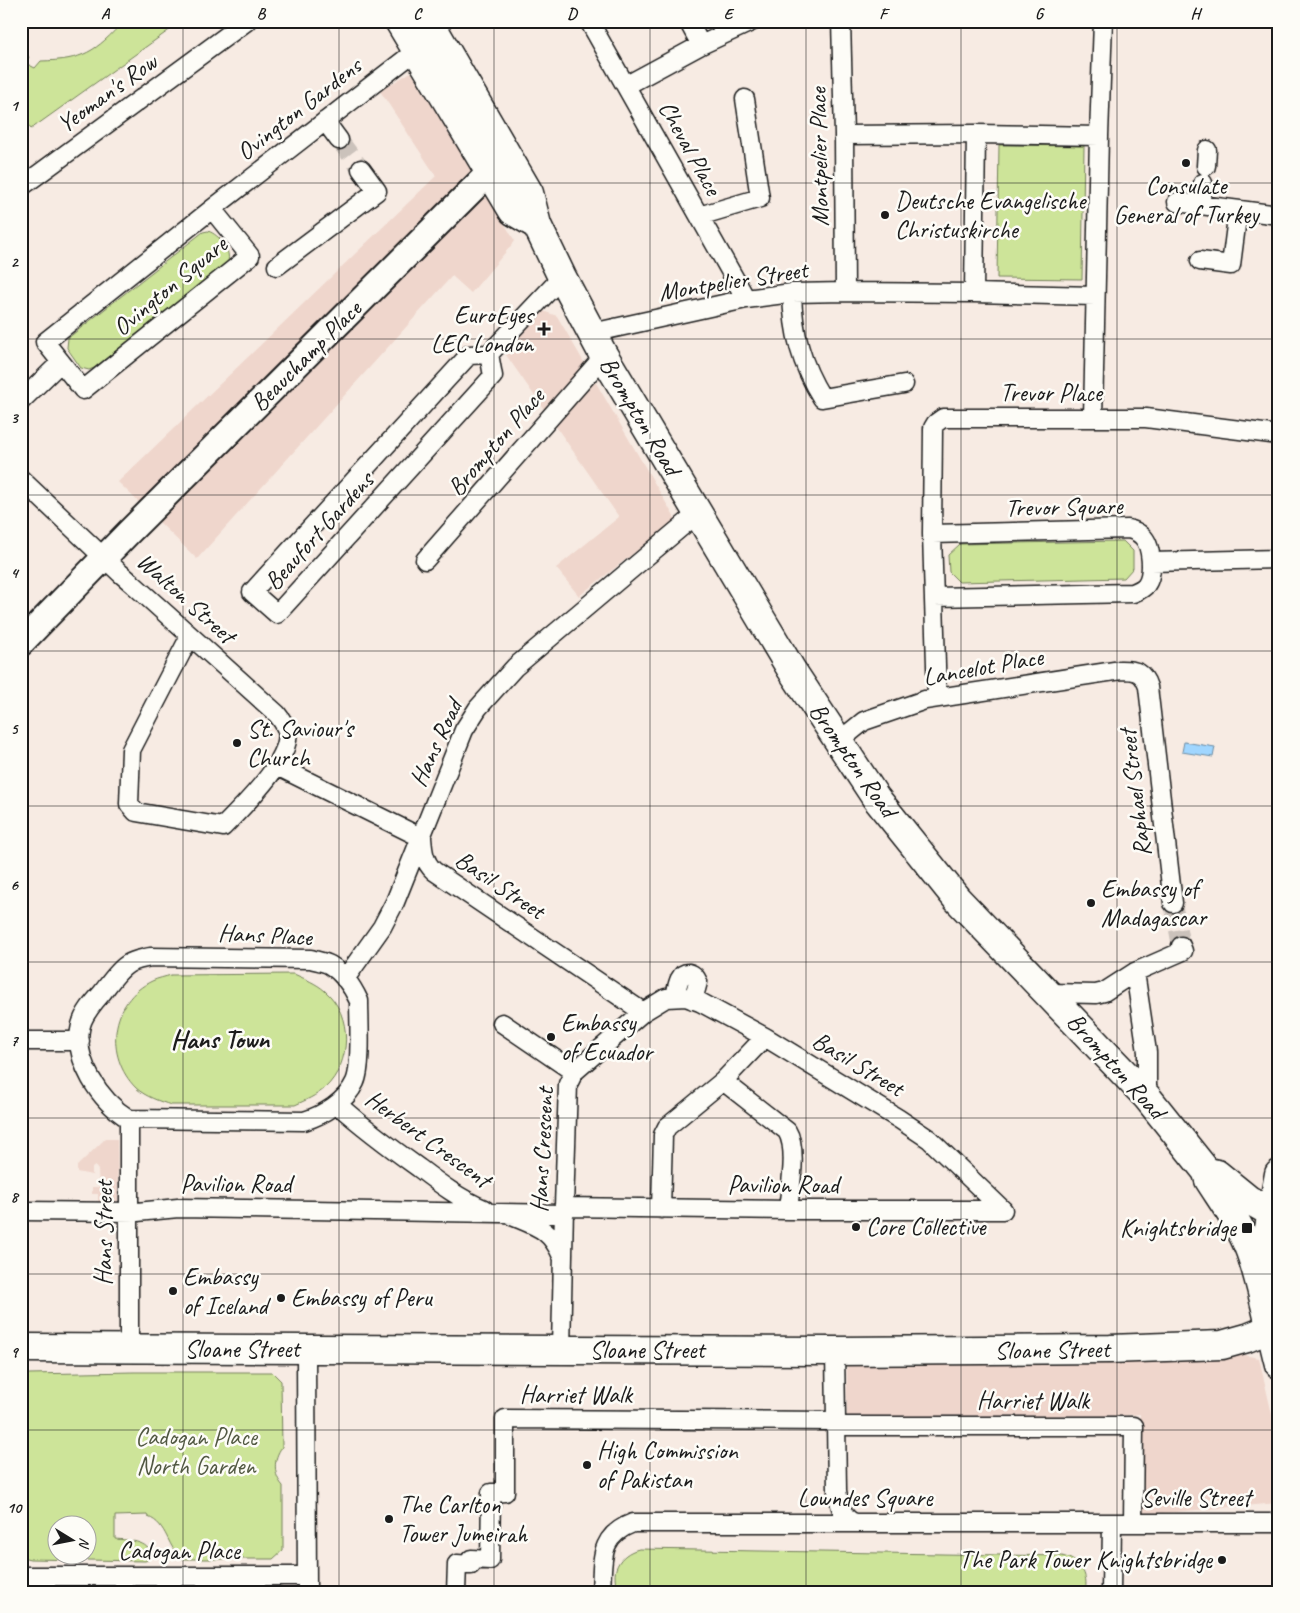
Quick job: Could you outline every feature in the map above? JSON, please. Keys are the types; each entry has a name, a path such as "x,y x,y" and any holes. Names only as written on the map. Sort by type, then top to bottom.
{"main road":[{"name":"Brompton Road","path":"399,21 417,50 498,164"},
{"name":"Brompton Road","path":"429,21 498,164 512,211 537,225 562,278 598,345 791,669 876,798 957,899 1147,1097 1207,1172 1217,1174 1249,1200 1275,1215"},
{"name":"Beauchamp Place","path":"21,644 498,164"},
{"path":"1207,1172 1209,1180 1249,1249 1276,1329 1279,1364"},
{"path":"1264,1298 1265,1255 1275,1215 1279,1174"},
{"name":"Sloane Street","path":"21,1348 836,1351 1110,1349 1222,1345 1276,1329"}],"street":[{"name":"Yeoman's Row","path":"21,187 247,21"},
{"name":"Cheval Place","path":"589,21 746,299"},
{"path":"688,21 701,45"},
{"path":"626,85 701,45 753,21"},
{"name":"Montpelier Place","path":"841,21 845,292"},
{"path":"1093,418 1102,21"},
{"name":"Ovington Gardens","path":"212,208 417,50"},
{"path":"700,216 760,198 746,99"},
{"path":"325,121 338,140"},
{"path":"974,293 976,134"},
{"path":"844,135 976,134 1099,136"},
{"path":"1200,205 1205,166"},
{"path":"277,266 377,191 361,170"},
{"path":"1177,202 1279,215"},
{"name":"Ovington Square","path":"212,208 250,256 83,390 45,342 212,208"},
{"path":"1200,261 1231,265 1238,210"},
{"path":"489,354 562,278"},
{"path":"792,293 792,314 797,342 808,377 822,398 904,384"},
{"name":"Montpelier Street","path":"598,345 746,299 792,293 974,293 1095,296"},
{"name":"Brompton Place","path":"425,560 598,345"},
{"name":"Beaufort Gardens","path":"489,354 493,376 278,614 252,592 469,355 489,354"},
{"path":"21,401 61,362"},
{"name":"Trevor Place","path":"932,534 933,428 943,418 1146,418 1279,435"},
{"name":"Walton Street","path":"21,480 277,714 284,723 287,732 284,748 277,766"},
{"name":"Hans Road","path":"345,980 382,927 422,838 464,730 478,708 515,667 698,513"},
{"name":"Trevor Square","path":"932,534 1128,529 1136,532 1146,541 1151,562"},
{"path":"932,534 937,698"},
{"path":"934,597 1133,593 1146,586 1151,562 1279,559"},
{"path":"190,636 131,750 129,804 136,812 223,827 277,766 422,838"},
{"name":"Lancelot Place","path":"838,742 864,721 937,698 1121,670 1134,670 1144,677"},
{"name":"Raphael Street","path":"1144,677 1148,687 1173,903"},
{"name":"Basil Street","path":"422,838 423,856 429,867 434,871 643,1012"},
{"path":"1049,993 1096,994 1104,992 1136,972 1182,948"},
{"name":"Hans Place","path":"150,957 310,959 330,966 355,992 359,1001 358,1071 355,1083 337,1104 318,1117 304,1121 128,1119 114,1110 98,1092 84,1063 80,1041 81,1024 89,1009 109,983 128,964 150,957"},
{"path":"1136,972 1147,1052 1147,1097"},
{"path":"670,998 680,978 684,974 689,973 694,975 698,982 693,1000"},
{"name":"Basil Street","path":"670,998 686,997 765,1037 882,1108 929,1139 1002,1210"},
{"name":"Hans Crescent","path":"562,1350 568,1084 574,1072 643,1012 670,998"},
{"path":"502,1023 574,1072"},
{"path":"661,1209 663,1135 668,1127 723,1081 765,1037"},
{"path":"21,1041 80,1041"},
{"path":"723,1081 787,1130 793,1149 788,1210"},
{"name":"Herbert Crescent","path":"337,1104 379,1139 449,1191 467,1202 532,1224 551,1236 563,1259"},
{"name":"Hans Street","path":"128,1119 129,1334 131,1348"},
{"name":"Pavilion Road","path":"21,1211 129,1212 178,1208 450,1212"},
{"name":"Herbert Crescent","path":"450,1212 499,1213 564,1210"},
{"name":"Pavilion Road","path":"564,1210 1002,1210"},
{"name":"Cadogan Place","path":"21,1576 307,1584 306,1349"},
{"path":"836,1351 837,1492 839,1503 846,1518 857,1523"},
{"name":"Harriet Walk","path":"456,1592 457,1564 471,1565 471,1560 490,1560 491,1493 505,1492 506,1419 1134,1426 1136,1523"},
{"path":"819,1522 829,1511 837,1492"},
{"name":"Lowndes Square","path":"601,1592 603,1553 607,1542 615,1532 634,1523 1112,1524"},
{"path":"1111,1592 1112,1524"},
{"name":"Seville Street","path":"1112,1524 1279,1524"}],"shaded area":[{"path":"411,72 515,241 471,293 452,276 197,559 118,482 436,176 380,91"},
{"path":"543,311 557,316 676,520 579,596 556,568 619,517 504,352"},
{"path":"105,1139 117,1139 118,1201 98,1202 98,1194 92,1194 92,1187 99,1187 98,1170 95,1166 92,1168 92,1175 77,1172 77,1166"},
{"path":"1227,1352 1259,1358 1279,1445 1279,1503 1139,1515 1140,1414 1100,1417 847,1417 847,1362"}],"green space":[{"path":"124,21 182,21 31,129 21,116 21,51 29,57 25,63 35,68 41,61 68,59 79,56 105,40"},
{"path":"999,145 1084,146 1082,279 997,278"},
{"path":"208,231 224,243 228,253 228,262 94,368 89,370 81,368 67,348 68,338 203,232"},
{"path":"1123,541 1133,551 1133,568 1124,578 959,582 949,572 948,555 960,544"},
{"path":"294,974 318,986 334,1001 341,1013 344,1026 346,1039 344,1053 334,1078 325,1088 311,1098 295,1105 171,1105 144,1094 136,1088 126,1075 119,1061 116,1030 120,1015 127,1002 138,990 152,981 171,975"},
{"name":"Cadogan Place North Garden","path":"272,1372 281,1381 282,1447 275,1467 277,1477 283,1486 283,1550 273,1559 183,1559 178,1555 155,1520 147,1515 115,1516 115,1539 133,1541 145,1545 150,1554 148,1560 98,1560 98,1516 48,1516 48,1559 22,1557 22,1377 29,1374"},
{"path":"639,1549 1062,1556 1078,1564 1086,1579 1086,1585 1085,1592 620,1592 615,1578 617,1565 626,1555"}],"water":[{"path":"1184,742 1215,747 1213,757 1182,752"}],"tunnel":[{"path":"339,140 361,169"},
{"path":"1173,903 1181,946"}],"place":[{"name":"Consulate General of Turkey","path":"1186,163"},
{"name":"Deutsche Evangelische Christuskirche","path":"885,215"},
{"name":"EuroEyes LEC London","path":"544,329"},
{"name":"St. Saviour's Church","path":"237,743"},
{"name":"Embassy of Madagascar","path":"1091,903"},
{"name":"Embassy of Ecuador","path":"551,1037"},
{"name":"Core Collective","path":"856,1227"},
{"name":"Knightsbridge","path":"1247,1228"},
{"name":"Embassy of Iceland","path":"173,1291"},
{"name":"Embassy of Peru","path":"281,1298"},
{"name":"High Commission of Pakistan","path":"587,1465"},
{"name":"The Carlton Tower Jumeirah","path":"389,1519"},
{"name":"The Park Tower Knightsbridge","path":"1222,1560"}],"district":[{"name":"Hans Town","path":"220,1039"}]}
